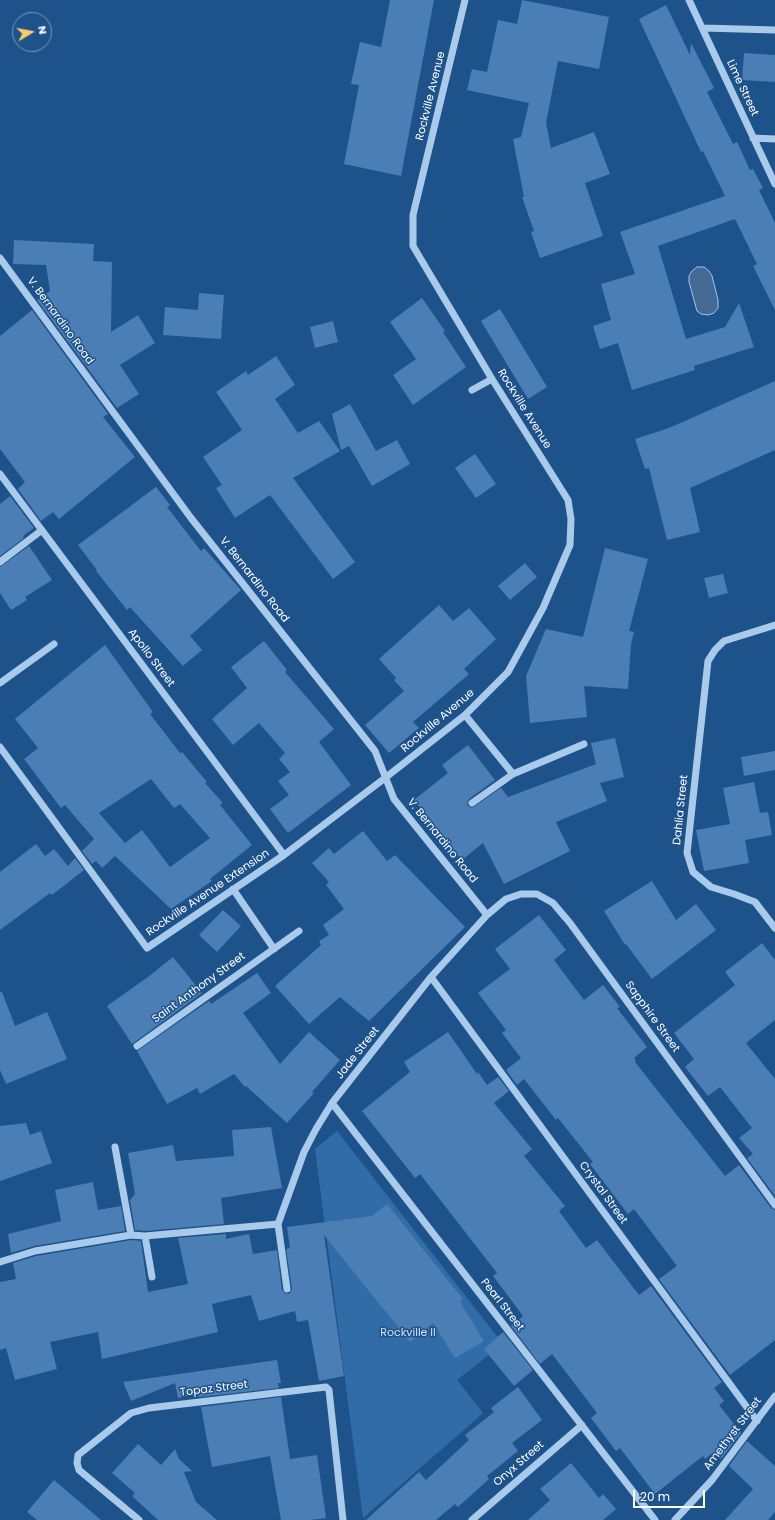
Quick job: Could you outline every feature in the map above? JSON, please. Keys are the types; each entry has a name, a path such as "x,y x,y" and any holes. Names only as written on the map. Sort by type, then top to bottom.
{"street":[{"name":"Rockville Avenue","path":"385,778 465,715 508,672 543,608 570,545 571,519 568,500 492,379 413,246 413,215 465,0"},
{"name":"Lime Street","path":"689,0 775,184"},
{"path":"702,28 775,30"},
{"path":"754,138 775,139"},
{"name":"V. Bernardino Road","path":"0,258 191,518 375,751 394,799 487,915"},
{"path":"472,390 492,379"},
{"name":"Apollo Street","path":"0,474 284,854"},
{"path":"0,562 42,530"},
{"name":"Dahlia Street","path":"775,625 724,641 715,650 708,661 687,853 693,872 711,887 754,902 775,928"},
{"path":"0,683 54,644"},
{"path":"465,715 513,774"},
{"path":"472,803 513,774 584,744"},
{"name":"Rockville Avenue Extension","path":"0,747 147,948 284,854 385,778"},
{"path":"233,889 274,949"},
{"name":"Sapphire Street","path":"487,915 506,899 521,894 537,894 552,903 570,923 775,1205"},
{"name":"Jade Street","path":"278,1224 304,1152 332,1103 431,978 487,915"},
{"name":"Saint Anthony Street","path":"137,1046 299,931"},
{"name":"Crystal Street","path":"431,978 757,1421"},
{"name":"Pearl Street","path":"332,1103 655,1520"},
{"path":"115,1147 132,1235"},
{"path":"0,1262 35,1251 132,1235 144,1236 278,1224 287,1289"},
{"path":"144,1236 152,1277"},
{"name":"Topaz Street","path":"139,1520 79,1470 77,1463 78,1455 131,1413 149,1408 326,1387 329,1390 343,1520"},
{"name":"Amethyst Street","path":"675,1520 712,1480 775,1396"},
{"name":"Onyx Street","path":"472,1520 582,1425"}],"green space":[{"name":"Rockville II","path":"337,1131 503,1344 457,1380 483,1413 363,1518 315,1149"}],"shaded area":[{"path":"697,267 704,267 709,271 712,276 718,300 718,308 714,313 708,315 701,314 697,311 689,282 689,276"}],"building":[{"path":"390,0 434,0 401,176 344,164 359,85 351,84 360,42 381,47"},
{"path":"522,0 609,17 599,69 558,61 546,123 551,148 594,132 610,174 585,183 603,236 540,258 531,232 534,231 522,197 524,197 513,139 521,137 529,103 467,90 472,69 487,72 498,20 517,24"},
{"path":"666,5 690,55 691,43 714,88 707,92 733,144 737,142 750,170 753,169 763,188 759,190 775,223 775,310 753,266 757,264 735,219 658,246 686,339 725,327 739,303 754,347 694,366 695,370 632,390 618,343 600,349 593,326 611,320 601,284 635,274 620,232 725,196 703,151 701,152 639,19"},
{"path":"744,53 775,55 775,82 742,80"},
{"path":"14,240 94,244 93,261 112,262 111,332 138,315 155,343 120,365 139,394 117,408 37,300 50,291 46,265 13,264"},
{"path":"199,293 224,295 221,339 163,335 165,307 198,310"},
{"path":"422,298 445,331 443,332 466,367 413,405 393,375 416,359 390,322"},
{"path":"500,309 547,387 528,399 481,321"},
{"path":"32,310 108,414 103,417 135,457 59,519 53,512 41,521 18,489 25,482 0,449 0,336"},
{"path":"333,321 338,342 315,348 310,327"},
{"path":"276,356 295,385 275,399 298,433 319,421 340,451 293,478 355,562 333,579 270,495 235,518 216,488 222,485 203,457 242,430 216,392 246,371 248,375"},
{"path":"775,381 775,450 690,488 700,532 667,540 649,468 645,469 635,439 669,428"},
{"path":"350,404 376,451 397,440 410,464 372,486 349,446 341,450 332,414"},
{"path":"475,454 496,484 476,498 455,468"},
{"path":"156,487 170,505 167,507 201,551 204,548 241,590 190,636 202,650 183,666 130,607 127,610 96,571 97,570 78,545"},
{"path":"10,496 34,528 23,536 24,538 0,556 0,504"},
{"path":"29,546 52,580 25,597 27,600 11,610 0,593 0,567"},
{"path":"605,548 648,559 629,631 634,632 631,644 628,689 584,686 587,717 530,723 526,676 546,629 583,637"},
{"path":"525,563 537,577 510,600 498,586"},
{"path":"723,574 728,593 709,598 704,578"},
{"path":"439,605 453,621 469,608 496,639 464,669 469,674 413,722 419,728 389,753 365,725 404,691 394,680 396,678 379,659"},
{"path":"264,641 287,670 285,672 334,729 319,742 351,785 288,833 270,809 289,795 278,781 290,772 279,759 285,753 259,723 233,745 212,719 247,688 231,667"},
{"path":"105,645 153,712 150,714 180,753 182,752 207,782 205,783 223,803 220,805 252,845 210,879 212,881 171,909 115,856 102,868 96,861 92,864 82,851 94,839 65,805 61,808 24,759 38,748 15,719","holes":["151,779 174,808 180,804 210,838 170,867 142,830 125,843 99,813"]},
{"path":"615,738 624,777 600,783 607,801 556,822 570,851 504,884 483,843 462,860 414,800 448,773 442,765 468,745 495,780 469,799 467,804 472,808 501,788 508,797 596,764 591,743"},
{"path":"775,751 775,770 744,776 741,757"},
{"path":"754,782 760,813 768,812 772,835 745,840 749,863 704,871 696,830 730,824 723,788"},
{"path":"363,831 387,861 395,855 465,927 369,1021 340,997 309,1024 275,986 321,945 319,941 329,935 323,925 344,909 326,885 329,882 312,863 329,848 334,854"},
{"path":"36,844 45,856 54,849 68,866 75,858 84,870 52,895 50,893 0,930 0,872"},
{"path":"652,881 676,920 696,904 716,930 652,979 626,944 625,945 604,911"},
{"path":"223,910 241,926 217,952 199,935"},
{"path":"539,915 566,950 554,960 584,1000 603,985 620,1007 617,1008 647,1047 634,1058 636,1061 635,1062 725,1176 739,1165 771,1208 775,1210 775,1340 730,1375 659,1279 677,1266 634,1209 628,1214 590,1164 593,1162 558,1118 556,1120 524,1079 517,1085 506,1070 521,1058 502,1033 506,1030 478,993 510,969 495,949"},
{"path":"762,943 775,960 775,1020 746,1043 775,1079 775,1196 747,1158 753,1154 739,1138 752,1128 720,1087 708,1096 685,1067 694,1059 674,1033 735,985 725,972"},
{"path":"173,957 202,993 132,1044 107,1006"},
{"path":"257,973 271,993 243,1013 280,1064 309,1032 340,1060 312,1092 314,1093 287,1123 246,1086 245,1087 234,1074 200,1094 197,1088 167,1104 137,1051 209,1001 211,1004"},
{"path":"0,992 2,992 15,1026 47,1012 67,1059 6,1084 0,1070"},
{"path":"448,1032 477,1074 478,1072 487,1085 498,1077 509,1091 494,1103 532,1149 524,1156 565,1206 559,1211 586,1248 597,1240 639,1295 651,1286 722,1382 714,1388 724,1401 719,1405 741,1433 721,1459 714,1452 705,1459 703,1456 655,1494 620,1448 616,1451 591,1418 597,1413 552,1354 540,1364 511,1326 523,1316 493,1276 497,1273 420,1174 415,1178 362,1111 410,1072 404,1062"},
{"path":"26,1123 30,1135 41,1131 52,1163 0,1181 0,1126"},
{"path":"271,1127 282,1188 221,1198 224,1224 145,1231 135,1230 130,1200 135,1194 128,1153 173,1145 176,1161 234,1156 232,1130"},
{"path":"93,1182 98,1210 121,1206 125,1231 34,1246 11,1253 8,1234 61,1221 55,1190"},
{"path":"387,1204 463,1299 460,1302 484,1341 455,1358 433,1323 410,1342 324,1235 344,1376 319,1381 308,1320 297,1322 295,1311 259,1321 251,1295 212,1304 218,1332 102,1359 98,1332 50,1342 57,1369 15,1380 6,1348 0,1350 0,1282 16,1279 13,1263 36,1256 131,1240 141,1241 148,1292 188,1284 178,1238 226,1234 226,1239 249,1234 253,1254 277,1250 282,1290 288,1294 292,1289 286,1249 290,1248 287,1227 372,1216"},
{"path":"503,1332 533,1370 514,1386 484,1349"},
{"path":"277,1360 281,1383 278,1383 279,1388 199,1397 198,1393 178,1398 175,1383 131,1401 123,1382"},
{"path":"518,1387 542,1420 512,1443 518,1451 487,1476 489,1479 458,1507 455,1504 436,1520 366,1520 419,1472 426,1480 469,1440 465,1435 494,1412 491,1408"},
{"path":"281,1397 290,1459 317,1455 326,1518 310,1520 281,1520 270,1456 212,1467 201,1407"},
{"path":"747,1441 775,1466 775,1512 768,1520 725,1520 753,1489 729,1466"},
{"path":"138,1444 161,1465 175,1449 179,1459 192,1471 184,1472 196,1502 217,1520 158,1520 132,1496 135,1493 112,1473"},
{"path":"571,1463 599,1498 603,1494 616,1509 603,1520 528,1520 550,1500 540,1489"},
{"path":"54,1480 101,1520 37,1520 27,1512"}]}
